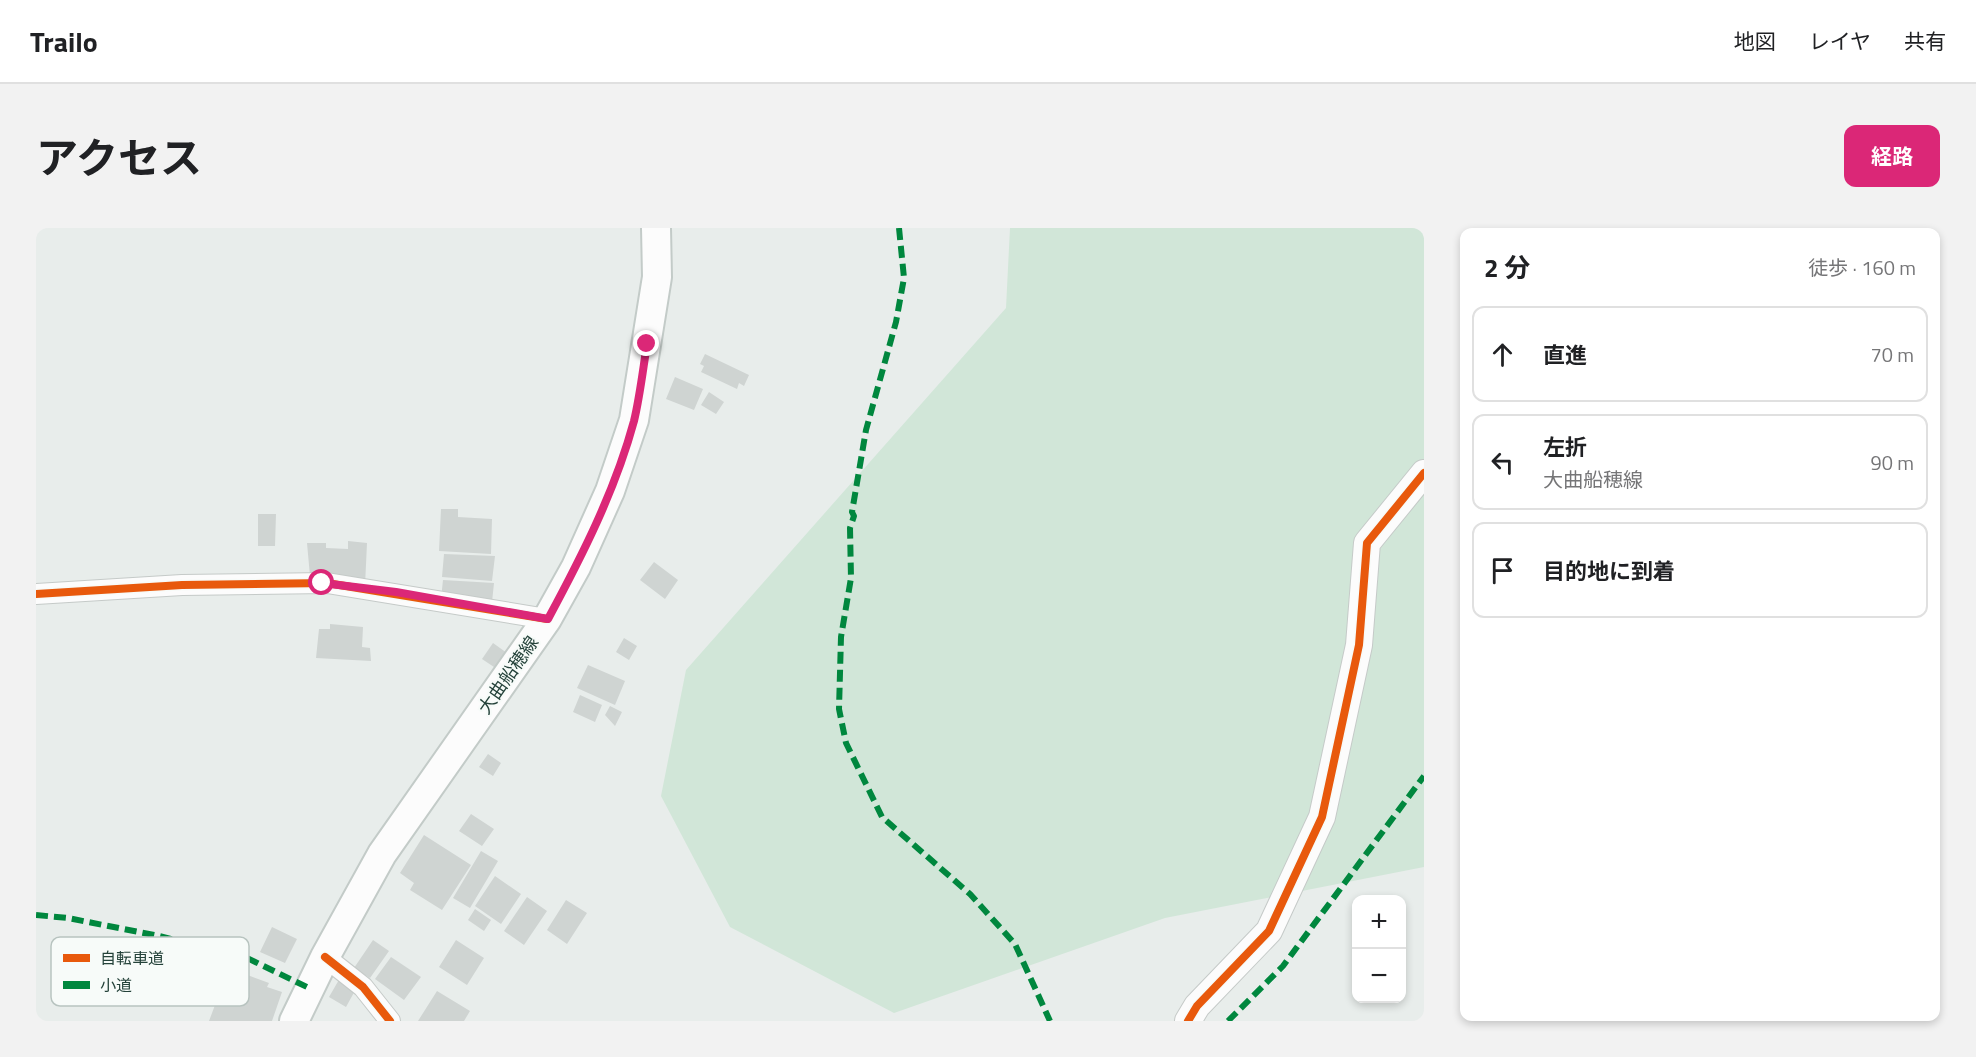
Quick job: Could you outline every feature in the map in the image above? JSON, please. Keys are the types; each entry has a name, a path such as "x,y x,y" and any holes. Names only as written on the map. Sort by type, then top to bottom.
{"main road":[{"name":"大曲船穂線","path":"294,1021 325,957 382,854 548,619 576,567 610,492 634,420 657,277 656,228"}],"street":[{"path":"1188,1021 1197,1006 1269,931 1322,817 1359,645 1367,543 1424,473"},
{"path":"36,594 183,585 327,583 548,619"},
{"path":"325,957 363,987 390,1021"}],"green space":[{"path":"1010,228 1424,228 1424,867 1165,918 894,1013 730,927 661,796 686,670 1006,308"}],"building":[{"path":"705,354 749,375 744,386 739,383 737,389 701,372 704,366 700,364"},
{"path":"675,377 703,389 694,410 666,399"},
{"path":"709,392 724,402 716,414 701,405"},
{"path":"441,509 458,509 458,517 492,519 491,554 439,551"},
{"path":"258,514 276,514 275,546 258,546"},
{"path":"348,541 367,543 365,586 310,576 307,543 326,543 326,548 348,549"},
{"path":"444,554 495,556 492,581 442,577"},
{"path":"654,562 678,580 665,599 640,580"},
{"path":"443,580 494,583 492,602 441,599"},
{"path":"330,624 363,627 362,647 370,648 371,661 316,658 319,629 330,629"},
{"path":"624,638 637,646 629,660 616,652"},
{"path":"493,643 507,653 497,669 482,659"},
{"path":"588,665 625,681 615,705 577,688"},
{"path":"580,695 602,705 595,722 573,712"},
{"path":"610,706 622,712 615,726 605,715"},
{"path":"488,754 501,763 493,776 479,767"},
{"path":"471,814 494,829 482,846 459,831"},
{"path":"424,835 471,865 442,910 410,890 414,883 400,873"},
{"path":"481,851 498,861 470,908 453,898"},
{"path":"495,876 521,894 501,924 475,906"},
{"path":"527,897 547,911 524,945 504,931"},
{"path":"566,900 587,913 567,944 547,930"},
{"path":"475,909 491,920 484,931 468,920"},
{"path":"272,927 297,939 285,963 260,952"},
{"path":"373,940 389,951 370,978 354,968"},
{"path":"456,940 484,958 467,985 439,967"},
{"path":"391,957 421,977 404,1000 375,979"},
{"path":"249,976 269,983 267,987 282,992 272,1021 209,1021 215,1006 249,1006"},
{"path":"340,978 357,987 346,1007 329,997"},
{"path":"437,991 470,1011 464,1021 418,1021"}],"marked path":[{"path":"899,228 904,278 896,322 866,430 852,512 854,516 850,528 851,578 841,637 839,709 846,743 882,817 970,894 1015,944 1050,1021"},
{"path":"1228,1021 1283,966 1424,776"},
{"path":"36,915 68,918 163,937"},
{"path":"249,959 309,988"}],"cycle path":[{"path":"1188,1021 1197,1006 1269,931 1322,817 1359,645 1367,543 1424,473"},
{"path":"36,594 182,585 327,583 547,619"},
{"path":"325,957 363,987 390,1021"}],"route":[{"path":"322,583 396,592 404,596 548,619 576,567 610,492 634,420 647,344"}]}
